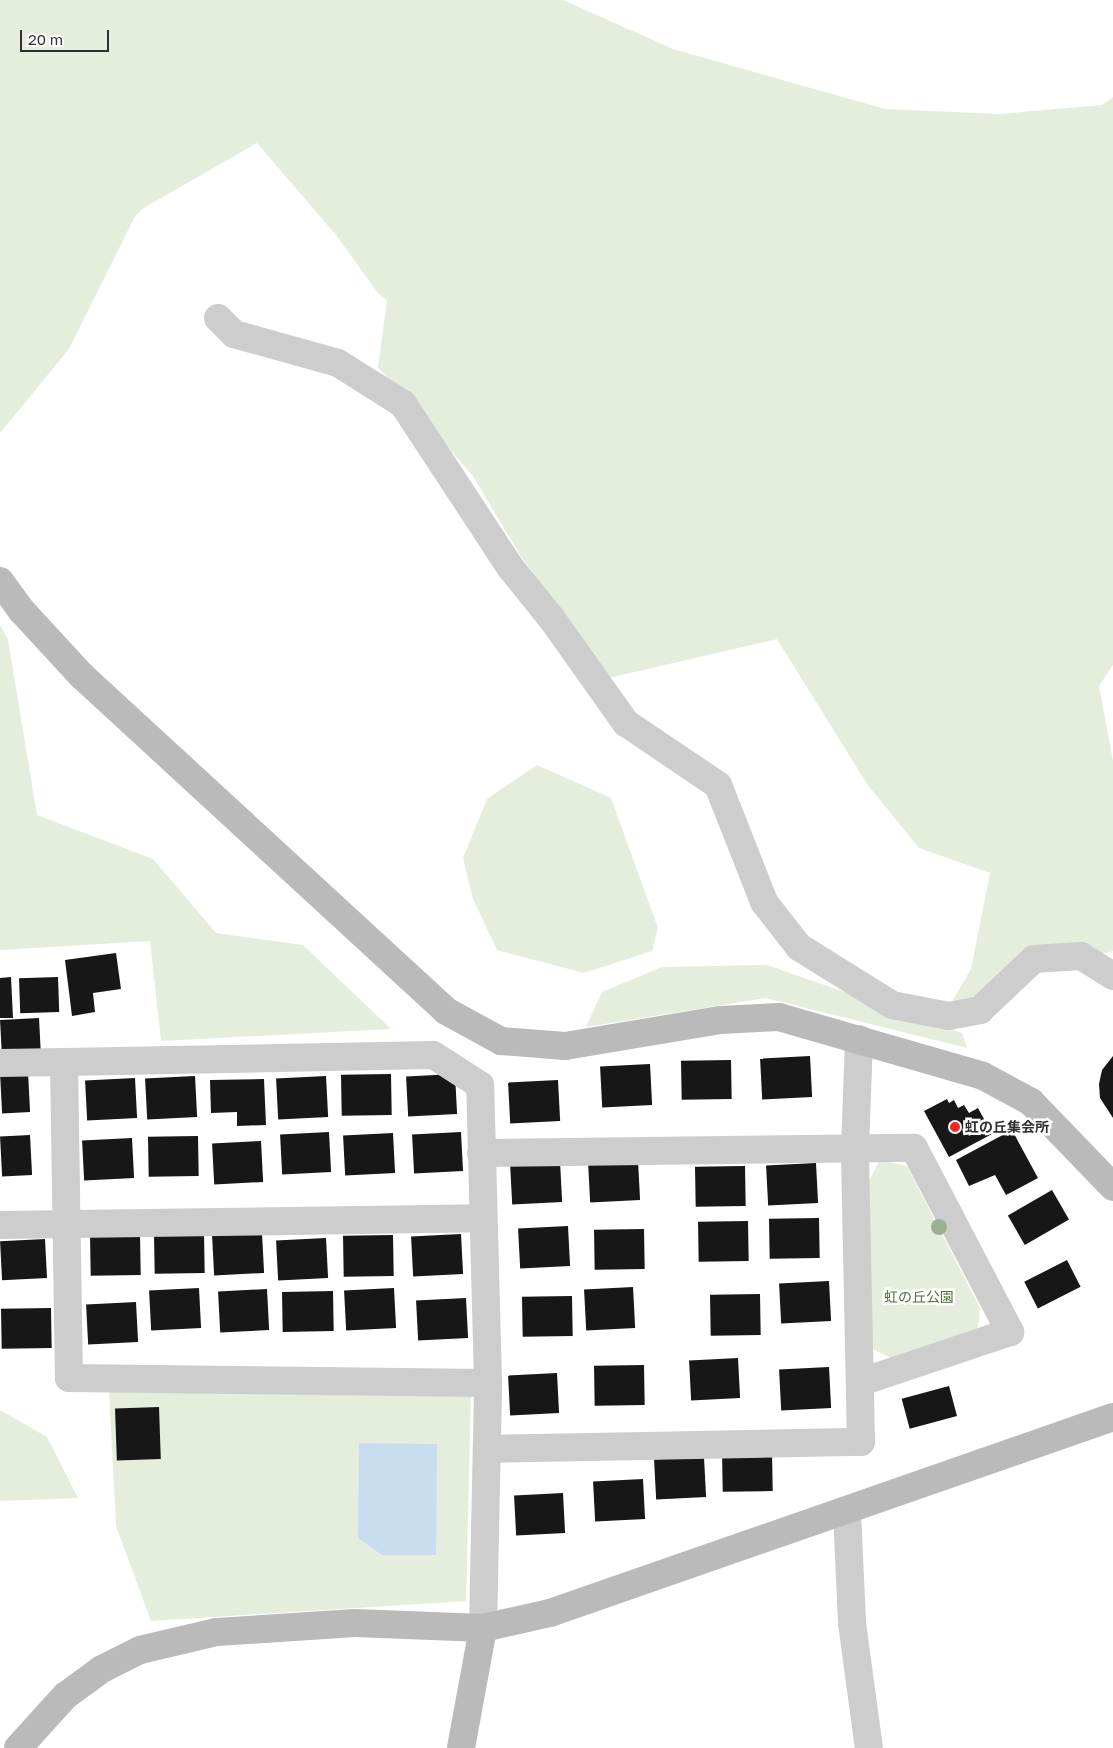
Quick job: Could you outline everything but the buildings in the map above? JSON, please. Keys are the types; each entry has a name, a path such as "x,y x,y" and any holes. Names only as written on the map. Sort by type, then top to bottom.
{"street":[{"path":"218,318 234,334 338,363 403,404 510,567 552,619 626,723 718,785 764,902 799,947 892,1005 949,1016 980,1010 1034,960 1080,956 1113,976"},
{"path":"0,581 22,611 82,676 154,743 446,1011 501,1041 565,1046 721,1020 779,1017 983,1076 1031,1102 1113,1187"},
{"path":"487,1448 861,1442 855,1149 859,1039"},
{"path":"0,1063 433,1055 480,1085 482,1218 488,1383 483,1628 461,1748"},
{"path":"64,1062 69,1378 488,1383"},
{"path":"482,1153 914,1148 1010,1332 861,1382"},
{"path":"0,1225 482,1218"},
{"path":"18,1748 65,1696 102,1669 140,1650 217,1632 355,1623 483,1628 550,1614 847,1512 1113,1416"},
{"path":"847,1512 852,1624 869,1748"}],"green space":[{"path":"0,0 563,0 673,49 885,109 1000,114 1102,105 1113,97 1113,665 1099,686 1113,761 1113,951 1023,974 947,1010 971,969 990,873 919,848 867,784 777,639 609,678 520,555 473,476 378,367 387,300 378,293 336,235 257,143 142,209 134,218 69,349 0,433"},
{"path":"0,625 8,640 37,815 153,859 216,933 303,945 391,1029 161,1041 150,941 0,950"},
{"path":"537,765 611,798 658,928 652,951 584,973 497,950 473,899 463,858 487,799"},
{"path":"767,965 962,1033 967,1048 766,998 586,1027 602,992 662,967"},
{"name":"虹の丘公園","path":"880,1160 907,1166 980,1308 978,1328 891,1358 871,1348 869,1181"},
{"path":"109,1391 471,1392 466,1601 151,1621 116,1526"},
{"path":"0,1410 47,1437 78,1498 0,1501"}],"water":[{"path":"359,1443 437,1444 436,1555 382,1555 358,1538"}],"place":[{"name":"虹の丘集会所","path":"955,1127"}]}
